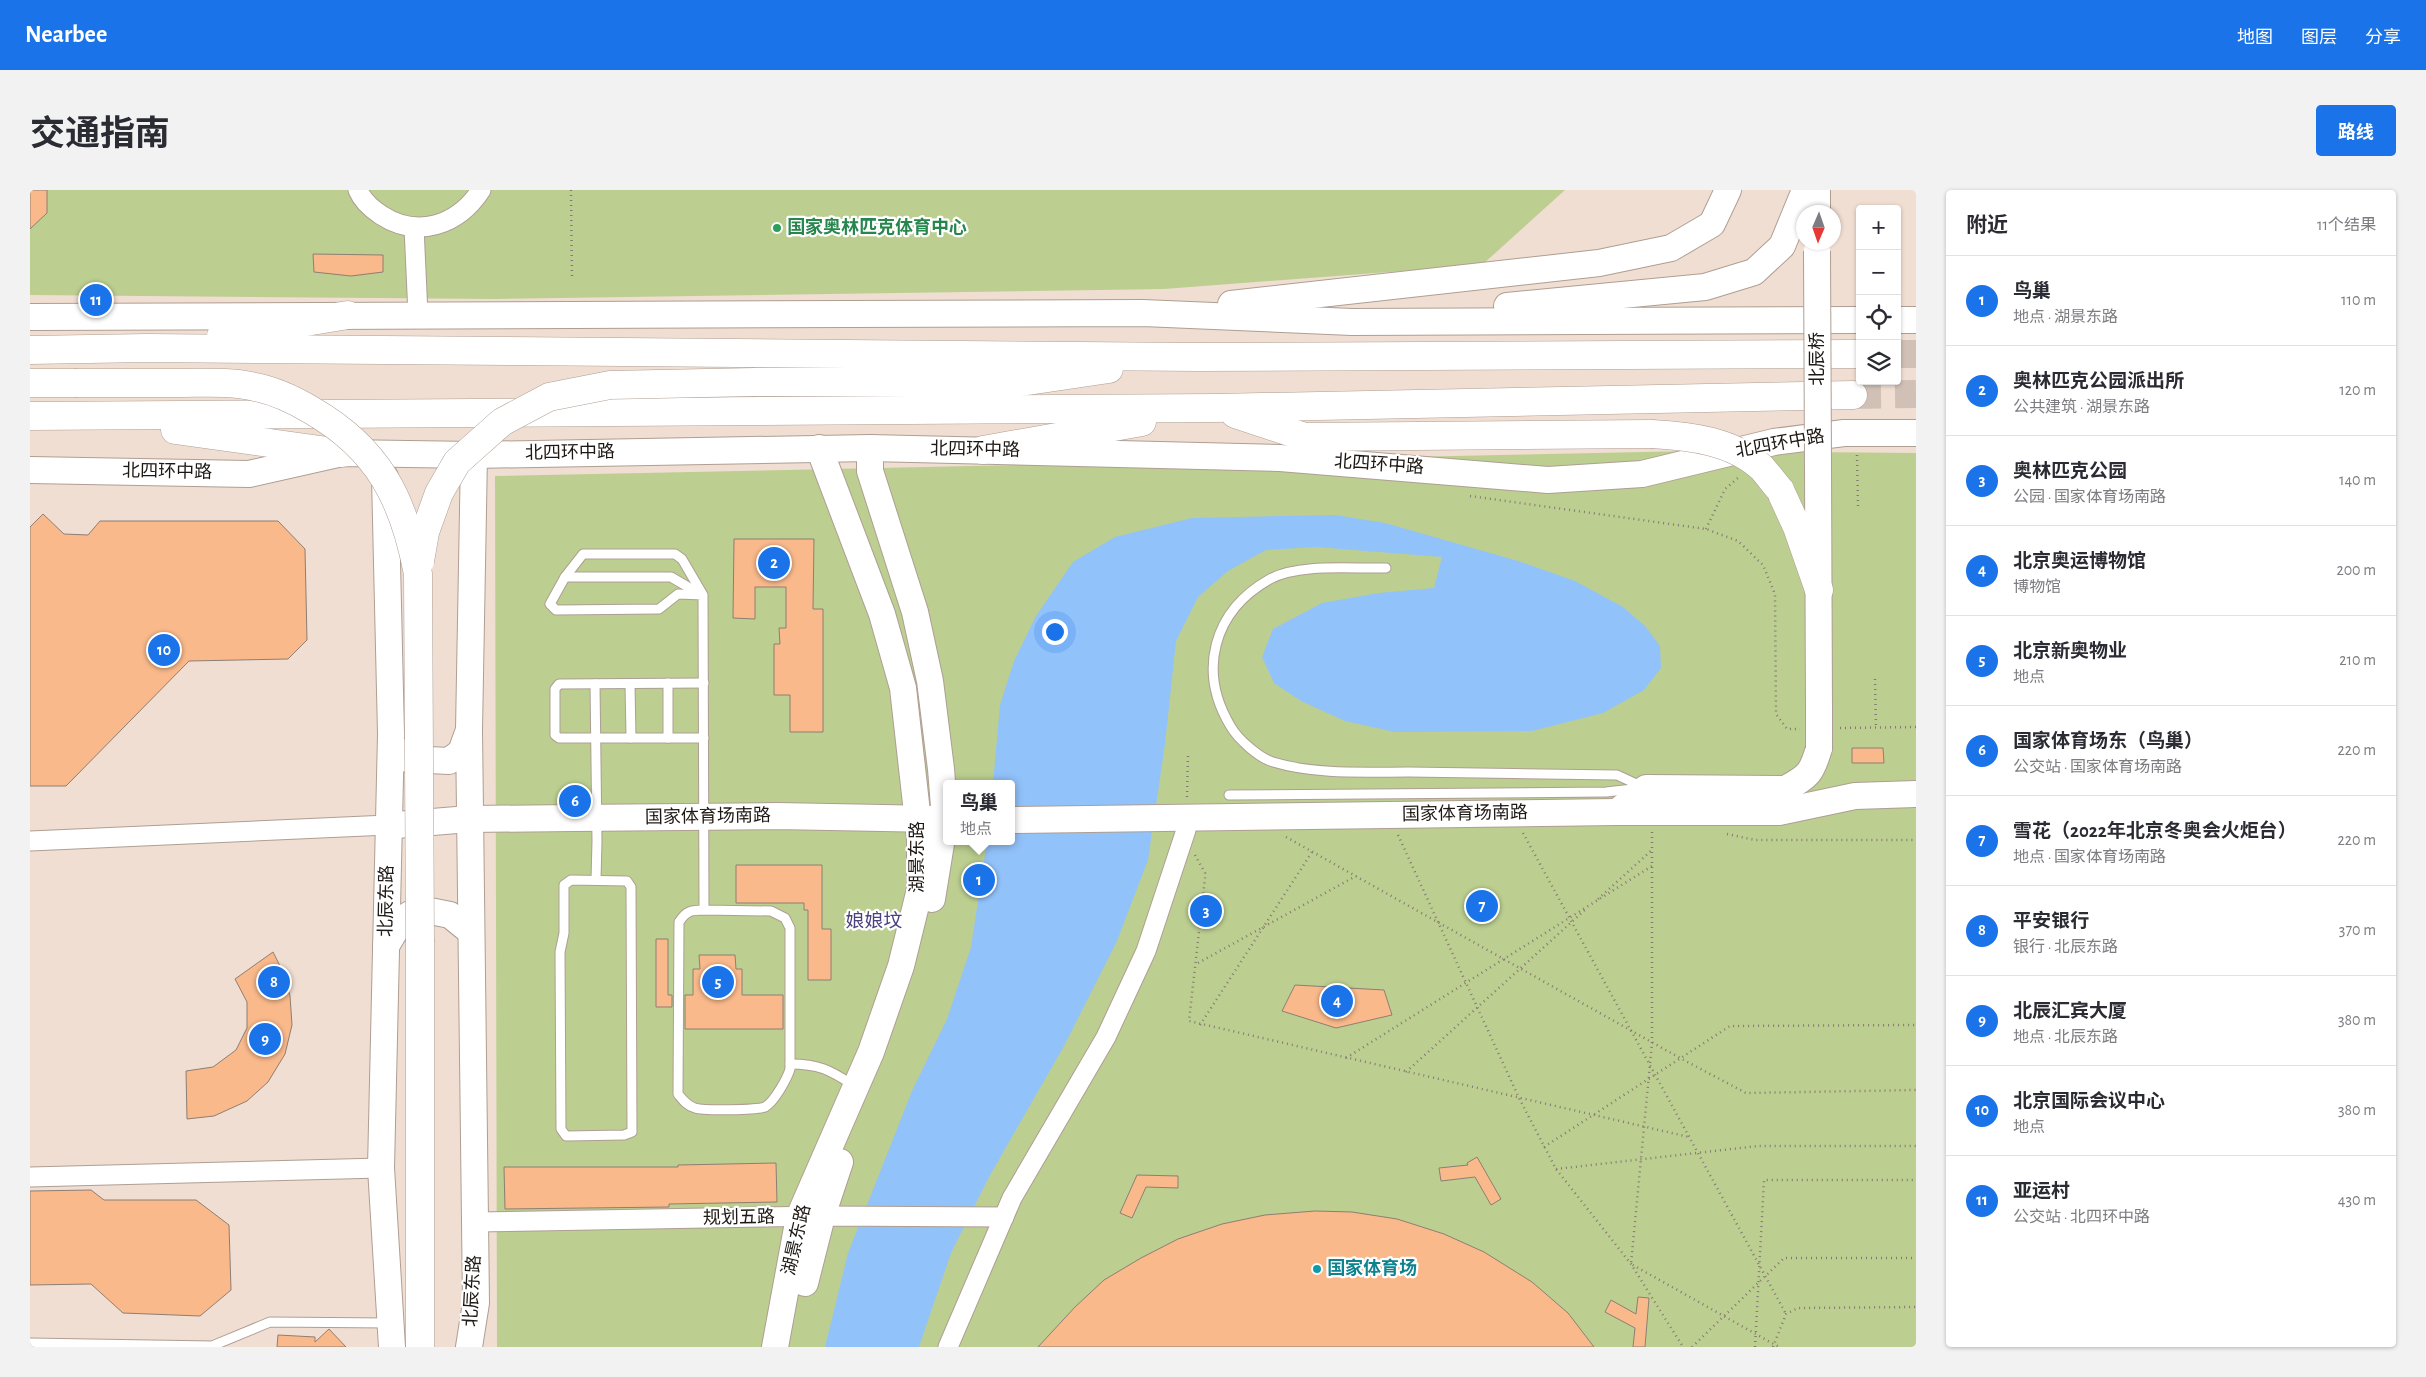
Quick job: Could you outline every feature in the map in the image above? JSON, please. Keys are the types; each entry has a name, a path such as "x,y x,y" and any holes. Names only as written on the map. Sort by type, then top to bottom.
{"highway":[{"path":"147,348 348,315"},
{"path":"30,350 147,348 1198,356 1856,354"},
{"path":"420,1347 418,574 425,532 439,493 457,462 502,422 549,397 610,385 755,382 1021,382 1198,356"},
{"path":"30,383 211,383 255,387 294,400 328,420 358,443 380,471 398,502 408,528 418,574"},
{"path":"30,416 1216,408 1853,395"},
{"path":"984,450 1216,408 1305,437 1652,434 1694,437 1740,453 1762,468 1780,490 1797,527 1818,590"},
{"path":"79,416 342,453"}],"street":[{"path":"358,190 374,210 392,222 414,227 435,226 455,218 472,204 481,190"},
{"path":"1143,314 1599,263 1662,250 1670,248 1712,224 1728,190"},
{"path":"1352,322 1705,286 1746,275 1754,272 1782,246 1805,190"},
{"path":"1817,190 1817,205"},
{"path":"414,227 418,315"},
{"name":"北辰桥","path":"1646,788 1785,789 1804,780 1813,769 1819,748 1817,250"},
{"path":"30,317 1143,314 1352,322 1856,320"},
{"path":"1901,320 1916,320"},
{"name":"北四环中路","path":"30,470 249,474 342,453 474,455 870,448 1280,458 1548,480 1642,474 1783,441 1844,434 1916,434"},
{"name":"湖景东路","path":"775,1347 811,1216 856,1086 871,1052 901,966 920,889 918,819 903,688 882,614 819,448"},
{"name":"湖景东路","path":"870,448 870,470 915,612 930,680 943,789"},
{"name":"北辰东路","path":"385,454 391,734 381,1168 391,1335"},
{"name":"北辰东路","path":"469,1347 476,1302 469,819 474,455"},
{"path":"391,734 408,759 442,761 449,760 461,752 469,730"},
{"path":"1617,812 1646,788"},
{"name":"国家体育场南路","path":"1015,820 1178,823 1617,812 1779,812 1855,796 1916,794"},
{"name":"国家体育场南路","path":"388,825 469,819 776,816 943,819"},
{"path":"948,1347 1004,1217 1042,1144 1106,1037 1146,951 1178,823"},
{"path":"30,840 388,825"},
{"name":"湖景东路","path":"791,1347 811,1216 840,1161 885,1050 916,966 929,919 943,837"},
{"path":"386,946 402,919 410,914 430,911 450,915 471,932"},
{"path":"30,1177 381,1168"},
{"name":"规划五路","path":"475,1222 811,1216 1004,1217"}],"lane":[{"path":"703,595 678,594 659,609 556,610 550,604 565,577 583,554 674,554 682,560 703,595 704,910"},
{"path":"1386,568 1301,570 1272,578 1244,597 1226,619 1216,643 1212,671 1216,697 1225,718 1238,739 1272,762 1321,771 1617,775 1646,788"},
{"path":"565,577 671,577 703,595"},
{"path":"668,683 668,738"},
{"path":"704,683 559,684 554,689 555,735 559,738 704,738"},
{"path":"595,684 596,880"},
{"path":"630,684 631,738"},
{"path":"1229,795 1606,792 1646,788"},
{"path":"572,880 596,880 626,881 631,887 632,1132 624,1135 566,1136 561,1129 560,952 564,933 564,885 572,880"},
{"path":"691,910 704,910 771,911 785,918 790,928 790,1064 786,1081 766,1106 754,1109 695,1108 684,1103 678,1094 678,922 684,914 691,910"},
{"path":"790,1064 810,1064 829,1069 856,1086"},
{"path":"30,1343 59,1345 212,1346 270,1322 391,1335"}],"path":[{"path":"571,190 572,280"},
{"path":"1857,455 1858,508"},
{"path":"1463,495 1706,529 1738,541 1762,566 1775,594"},
{"path":"1876,679 1876,728"},
{"path":"1188,753 1178,823 1188,845 1202,866 1205,878 1189,1021 1689,1137"},
{"path":"1631,1264 1652,1043 1652,825"},
{"path":"1519,827 1786,1314"},
{"path":"1395,828 1519,1098 1556,1169 1631,1264 1683,1347"},
{"path":"1279,834 1652,1043 1746,1093 1916,1090"},
{"path":"1406,1072 1652,850"},
{"path":"1200,1025 1312,852"},
{"path":"1346,1058 1652,866"},
{"path":"1198,963 1356,876"},
{"path":"1544,1147 1730,1026 1916,1025"},
{"path":"1556,1169 1758,1146 1916,1146"},
{"path":"1755,1347 1764,1180 1916,1180"},
{"path":"1692,1347 1784,1258 1916,1258"},
{"path":"1631,1264 1773,1346 1779,1347"},
{"path":"1773,1346 1786,1314 1798,1308 1916,1307"}],"green space":[{"name":"国家奥林匹克体育中心","path":"30,190 1565,190 1482,265 1164,289 495,299 30,295"},
{"path":"1692,451 1916,453 1916,1347 497,1347 495,476"}],"water":[{"path":"1335,515 1385,523 1518,561 1575,581 1623,607 1645,626 1660,646 1661,668 1644,690 1603,713 1532,731 1395,732 1345,721 1301,701 1274,683 1262,657 1273,629 1322,603 1379,593 1434,588 1442,557 1316,547 1266,550 1228,571 1198,597 1176,641 1165,744 1148,860 1117,941 1064,1046 989,1177 951,1253 919,1347 825,1347 848,1253 912,1091 947,1019 971,947 986,845 1015,845 1015,780 993,780 1000,705 1014,661 1036,616 1073,562 1115,537 1192,518"}],"building":[{"path":"30,190 47,190 47,213 30,229"},
{"path":"313,254 383,255 383,272 351,276 314,272"},
{"path":"43,514 64,534 88,535 100,521 278,521 305,549 307,640 288,659 189,661 66,786 30,786 30,527"},
{"path":"734,539 814,539 813,609 823,609 823,732 790,732 790,695 774,695 774,644 780,644 779,628 786,628 786,587 755,587 755,619 733,618"},
{"path":"1852,748 1883,748 1884,763 1852,763"},
{"path":"736,865 822,865 822,929 831,929 831,980 808,980 808,910 804,910 804,903 736,903"},
{"path":"656,939 668,939 668,995 672,995 672,1007 656,1007"},
{"path":"273,952 284,974 290,996 292,1025 285,1054 268,1082 247,1101 214,1116 187,1119 186,1071 213,1067 236,1050 247,1028 247,1002 235,979"},
{"path":"699,955 735,955 736,969 742,969 742,995 783,995 783,1029 685,1029 685,995 693,995 693,969 700,969"},
{"path":"1295,985 1384,990 1392,1015 1336,1028 1282,1011"},
{"path":"1477,1157 1501,1199 1491,1205 1475,1177 1441,1181 1439,1168 1468,1165 1467,1163"},
{"path":"776,1163 777,1202 669,1204 669,1207 505,1209 504,1167 678,1167 678,1165"},
{"path":"1137,1175 1178,1176 1178,1188 1146,1187 1132,1218 1120,1213"},
{"path":"91,1190 104,1200 196,1200 229,1225 231,1290 200,1316 123,1313 91,1284 30,1285 30,1191"},
{"name":"国家体育场","path":"1315,1211 1352,1212 1397,1219 1444,1234 1484,1252 1532,1282 1568,1313 1594,1347 1038,1347 1075,1307 1104,1280 1178,1239 1222,1224 1265,1215"},
{"path":"1638,1297 1649,1298 1645,1347 1633,1347 1635,1328 1605,1312 1611,1300 1636,1314"},
{"path":"329,1329 346,1347 277,1347 278,1335 315,1337 315,1342"}],"tunnel":[{"path":"1901,354 1916,354"},
{"path":"1853,395 1916,394"}],"place":[{"name":"国家奥林匹克体育中心","path":"777,228"},
{"name":"亚运村","path":"96,300"},
{"name":"奥林匹克公园派出所","path":"774,563"},
{"name":"北京国际会议中心","path":"164,650"},
{"name":"国家体育场东（鸟巢）","path":"575,801"},
{"name":"鸟巢","path":"979,880"},
{"name":"雪花（2022年北京冬奥会火炬台）","path":"1482,906"},
{"name":"奥林匹克公园","path":"1206,911"},
{"name":"平安银行","path":"274,982"},
{"name":"北京新奥物业","path":"718,982"},
{"name":"北京奥运博物馆","path":"1337,1001"},
{"name":"北辰汇宾大厦","path":"265,1039"},
{"name":"国家体育场","path":"1317,1269"}],"district":[{"name":"娘娘坟","path":"874,921"}]}
